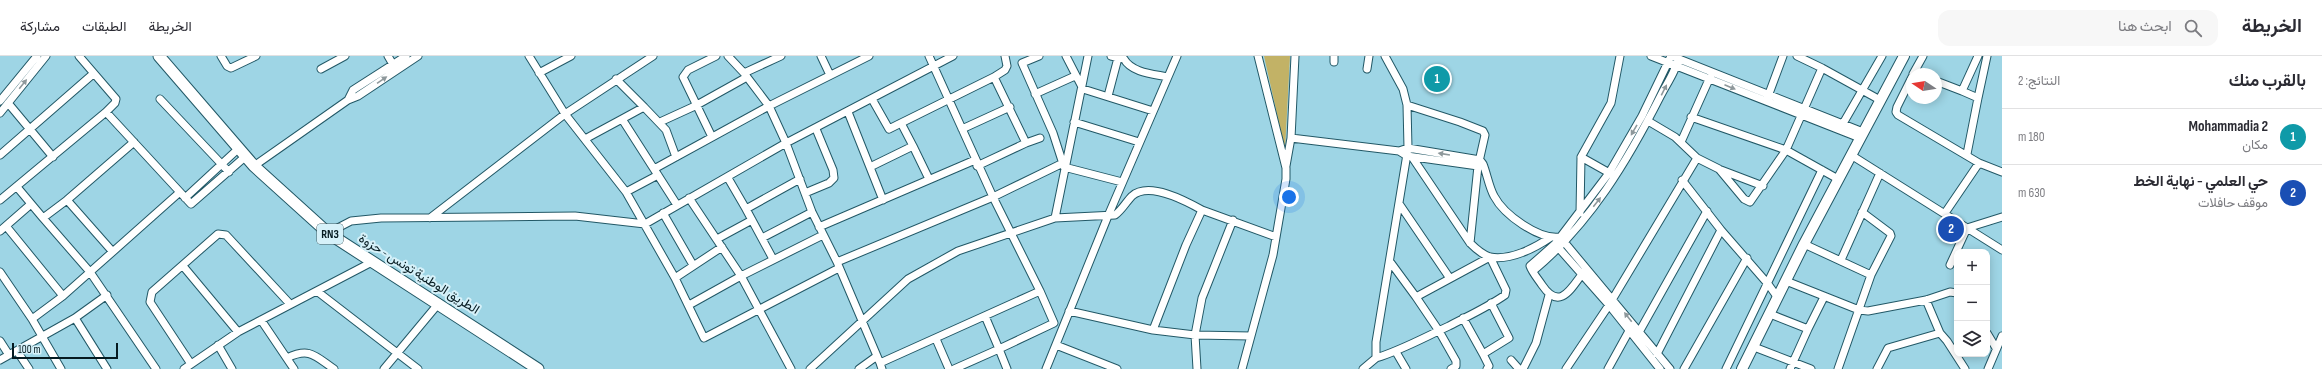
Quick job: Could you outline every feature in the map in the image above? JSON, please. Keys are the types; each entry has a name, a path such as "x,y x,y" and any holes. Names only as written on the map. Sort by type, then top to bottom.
{"main road":[{"name":"الطريق الوطنية تونس - حزوة","path":"160,56 254,166 328,232 538,369"}],"street":[{"path":"0,113 4,102 38,56"},
{"path":"4,102 46,56"},
{"path":"0,200 115,104 116,99 79,56"},
{"path":"222,56 227,66 231,68 256,56"},
{"path":"321,69 345,56"},
{"path":"388,56 395,67"},
{"path":"395,67 406,56"},
{"path":"254,166 348,100 353,90 418,56"},
{"path":"529,56 565,114 626,192 689,305 704,338 760,309 838,265 1064,165 1122,182"},
{"path":"539,73 571,56"},
{"path":"430,218 565,114 653,56"},
{"path":"712,137 695,106 684,81 684,74 688,70 716,56"},
{"path":"728,56 769,106 786,144 812,212 838,265 880,363"},
{"path":"660,122 695,106 745,75 781,56"},
{"path":"821,56 830,75"},
{"path":"626,192 676,157 769,106 869,56"},
{"path":"929,56 992,197 1040,290 1054,323 1060,333"},
{"path":"328,232 352,222 381,218 576,216 644,224 677,204 728,178 786,144 953,56"},
{"path":"872,99 889,129 994,77 1005,70 1007,66 1005,56"},
{"path":"1039,56 1020,60 1053,132 1064,165"},
{"path":"1066,56 1083,89 1153,111"},
{"path":"1055,218 1064,165 1083,89 1088,56"},
{"path":"1048,366 1122,182 1177,56"},
{"path":"1258,56 1286,168"},
{"path":"1242,369 1273,255 1285,194 1286,168 1291,138 1295,56"},
{"path":"1367,69 1369,56"},
{"path":"1363,369 1376,358 1396,352 1491,303 1506,293 1490,257 1470,243 1410,156 1408,148 1407,105 1398,77 1385,56"},
{"path":"1585,218 1579,212 1581,157 1611,103 1620,56"},
{"path":"1651,56 1673,59 1862,135"},
{"path":"1767,98 1783,56"},
{"path":"1797,56 1862,89 1880,100"},
{"path":"1842,126 1882,56"},
{"path":"1742,369 1804,244 1904,56"},
{"path":"1918,68 1923,56"},
{"path":"1962,91 1978,56"},
{"path":"1967,154 1987,56"},
{"path":"1108,96 1119,57 1134,69 1168,77"},
{"path":"1586,268 1562,297 1549,295 1533,271 1531,265 1585,218 1616,177 1648,121 1673,59"},
{"path":"1416,296 1449,277 1490,257 1511,255 1528,251 1557,241 1609,173 1673,59"},
{"path":"1719,169 1748,202 1752,201 1786,150 1822,68"},
{"path":"0,155 93,74"},
{"path":"1681,142 1711,75"},
{"path":"1035,94 1075,76"},
{"path":"994,77 1010,107 1026,143"},
{"path":"616,79 660,122 666,130 676,157"},
{"path":"1942,83 1978,98"},
{"path":"1906,92 1896,112 1902,118 1967,154 1977,165 2002,172"},
{"path":"160,98 229,172"},
{"path":"4,102 53,157"},
{"path":"1407,105 1460,122 1483,132 1484,135 1470,243"},
{"path":"584,139 644,107"},
{"path":"962,129 1010,107"},
{"path":"106,112 192,204 229,172 242,153"},
{"path":"848,112 883,200"},
{"path":"1691,117 1786,150 1838,179"},
{"path":"622,119 677,204"},
{"path":"1648,121 1681,142 1697,158 1719,169 1763,186"},
{"path":"1074,122 1139,142"},
{"path":"901,123 929,178"},
{"path":"805,193 829,183 834,178 833,170 816,129"},
{"path":"819,227 883,200 929,178 976,163 1040,138"},
{"path":"1291,138 1399,151 1410,156 1480,163"},
{"path":"43,218 67,200 134,142"},
{"path":"870,167 913,146"},
{"path":"1399,151 1408,148 1480,163"},
{"path":"186,198 222,164 242,153"},
{"path":"1851,155 2002,250"},
{"path":"1376,358 1376,342 1410,156"},
{"path":"1581,157 1616,177"},
{"path":"1566,369 1611,302 1682,180 1697,158"},
{"path":"1480,163 1493,196 1500,205 1526,227 1557,241 1586,268 1611,302 1629,331 1660,369"},
{"path":"1945,214 1977,165"},
{"path":"1726,369 1822,170"},
{"path":"1841,260 1880,173"},
{"path":"728,178 773,259"},
{"path":"746,209 800,179"},
{"path":"1682,180 1721,230 1747,258 1778,298"},
{"path":"17,187 90,272 156,369"},
{"path":"811,369 908,278 958,251 1010,232 1055,218 1116,215 1132,196 1140,192 1152,191 1170,195 1202,210 1233,220 1276,237"},
{"path":"32,319 63,296 180,192"},
{"path":"689,198 741,276 791,369"},
{"path":"67,200 112,251"},
{"path":"31,204 3,228 63,296"},
{"path":"1400,205 1449,277"},
{"path":"1153,330 1186,245 1202,210"},
{"path":"1635,339 1706,210"},
{"path":"762,238 812,212"},
{"path":"1838,369 1871,275 1889,241 1890,233 1862,212"},
{"path":"663,213 694,265"},
{"path":"1950,265 1967,228 2002,217"},
{"path":"717,239 752,220"},
{"path":"1197,369 1195,335 1202,298 1233,220"},
{"path":"1656,354 1721,230"},
{"path":"191,364 150,302 150,297 152,292 218,234 226,234 290,304"},
{"path":"689,305 773,259 823,235"},
{"path":"1557,241 1581,275 1611,302 1639,331 1656,354 1670,369"},
{"path":"1804,244 1871,275"},
{"path":"674,278 722,247"},
{"path":"1684,369 1747,258"},
{"path":"184,369 238,332 290,304 318,292 372,262"},
{"path":"1391,263 1439,330 1457,364 1451,369"},
{"path":"183,266 238,332"},
{"path":"0,272 32,319 41,337 61,369"},
{"path":"1786,281 1859,310 1877,311 1926,300 1950,292 1954,293"},
{"path":"859,369 880,363 1040,290"},
{"path":"318,292 418,369"},
{"path":"0,360 75,318 107,295"},
{"path":"1523,369 1536,343 1549,295"},
{"path":"1790,369 1824,297"},
{"path":"1926,300 1940,333 1948,341 1964,369"},
{"path":"384,369 439,303"},
{"path":"1483,354 1509,338 1491,303"},
{"path":"1069,311 1153,330 1195,335 1251,336"},
{"path":"1770,314 1808,329"},
{"path":"985,316 1007,369"},
{"path":"75,318 108,369"},
{"path":"1463,318 1489,366 1487,369"},
{"path":"261,320 294,369"},
{"path":"954,369 1054,323"},
{"path":"1608,369 1629,331"},
{"path":"1877,369 1888,348 1940,333"},
{"path":"1988,369 2002,336"},
{"path":"936,338 948,369"},
{"path":"1990,340 1995,351 2002,357"},
{"path":"0,341 9,355"},
{"path":"218,345 232,369"},
{"path":"1056,345 1117,369"},
{"path":"1754,347 1811,369"},
{"path":"17,351 29,369"},
{"path":"287,358 298,353 308,352 334,369"},
{"path":"1396,352 1406,369"},
{"path":"1511,360 1519,369"},
{"path":"1649,369 1653,361"}],"shaded area":[{"path":"1264,56 1290,56 1285,150"}],"place":[{"name":"Mohammadia 2","path":"1437,79"},
{"name":"حي العلمي - نهاية الخط","path":"1951,229"}]}
